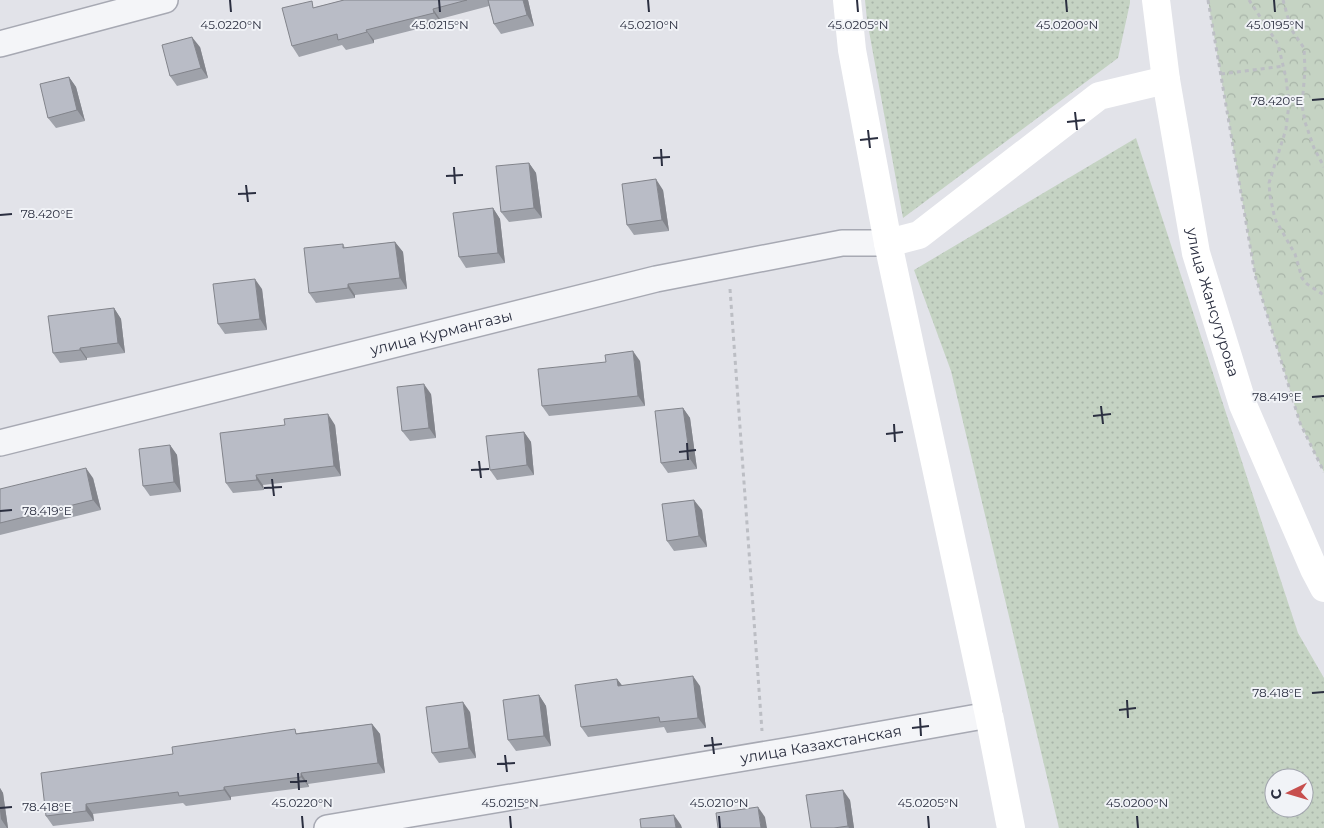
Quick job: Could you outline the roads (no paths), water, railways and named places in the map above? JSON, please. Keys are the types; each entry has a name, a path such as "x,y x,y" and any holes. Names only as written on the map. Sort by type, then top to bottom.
{"main road":[{"path":"828,0 852,50"},
{"path":"847,0 852,50 888,243 1012,828"},
{"name":"улица Жансугурова","path":"1156,0 1166,80 1196,253 1243,405 1324,588"},
{"path":"888,243 918,235 1099,96 1166,80"}],"street":[{"path":"0,44 165,0"},
{"name":"улица Курмангазы","path":"0,443 656,279 842,243 888,243"},
{"name":"улица Казахстанская","path":"327,828 989,714"}]}
